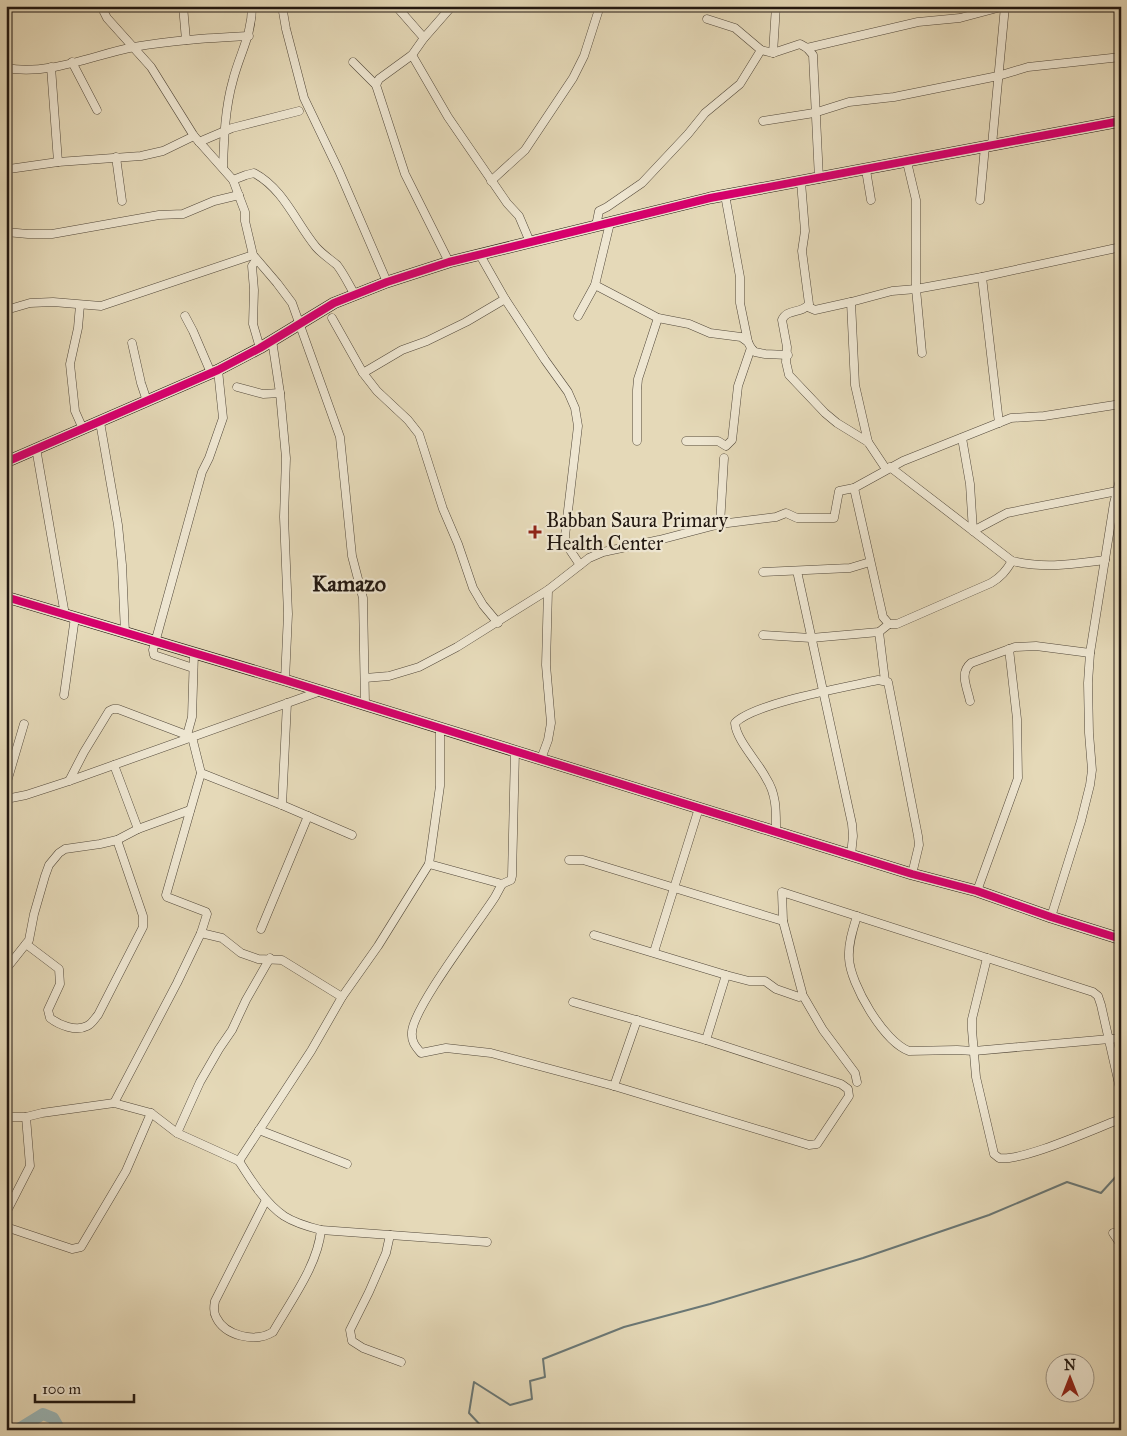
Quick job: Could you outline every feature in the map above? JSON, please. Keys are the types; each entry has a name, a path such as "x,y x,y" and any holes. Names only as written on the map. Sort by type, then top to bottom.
{"street":[{"path":"101,6 107,18 151,67 197,139 234,180 245,212 245,221 254,258 252,266 254,290 253,324 260,348"},
{"path":"183,6 186,40"},
{"path":"223,167 224,132 233,82 249,36 252,6"},
{"path":"282,6 304,98 339,171 387,282"},
{"path":"396,6 424,38"},
{"path":"376,85 379,79 412,55 452,6"},
{"path":"491,181 525,150 573,78 584,56 600,6"},
{"path":"773,53 776,6"},
{"path":"807,48 918,22 960,18 1005,6 998,76 980,200"},
{"path":"707,19 736,28 761,50 773,53 800,44 813,55 819,179"},
{"path":"6,68 32,69 51,67 134,47 186,40 249,36"},
{"path":"596,226 599,211 642,183 705,113 740,84 761,50"},
{"path":"412,55 448,117 506,203 519,216 530,242"},
{"path":"763,121 816,112 849,102 894,97 998,76 1028,67 1121,57"},
{"path":"72,62 97,110"},
{"path":"353,62 376,85 405,174 449,262"},
{"path":"51,67 58,162"},
{"path":"6,172 10,169 58,162 141,156 163,151 232,128 298,111"},
{"path":"6,462 215,371 260,348 334,303 387,282 449,262 725,196 1121,121"},
{"path":"6,136 6,148"},
{"path":"116,157 122,201"},
{"path":"907,162 916,200 916,289 922,353"},
{"path":"866,170 871,200"},
{"path":"234,180 254,174 269,184 289,206 317,249 330,258 342,272 355,295"},
{"path":"801,182 805,230 802,251 808,306"},
{"path":"6,232 52,234 159,215 182,214 214,201 239,195"},
{"path":"686,441 718,441 726,446 732,440 738,386 749,345 740,303 740,276 725,196"},
{"path":"578,316 595,285 610,223"},
{"path":"1105,560 1055,566 1012,561 888,468 868,442 825,413 789,375 786,362 788,355 782,320 786,313 808,306 815,310 892,291 916,289 982,277 1121,247"},
{"path":"480,255 505,299 568,392 576,408 578,426 565,536 566,544 580,564"},
{"path":"6,310 30,303 53,302 101,306 254,258"},
{"path":"254,258 292,303 340,437 352,556 363,598 364,704"},
{"path":"982,277 999,423"},
{"path":"595,285 658,318 689,324 710,333 741,337 756,352 788,355"},
{"path":"363,373 402,350 427,341 466,322 505,299"},
{"path":"852,302 856,385 868,442"},
{"path":"80,305 78,328 70,364 75,411 83,429"},
{"path":"185,316 215,371 223,418 202,472 152,650 154,655 194,668"},
{"path":"332,318 363,373 377,391 408,420 419,434 442,509 458,544 474,588 483,605 498,623"},
{"path":"637,440 638,379 658,318"},
{"path":"272,340 280,393 286,458 284,516 288,614 285,680"},
{"path":"132,343 147,401"},
{"path":"237,387 263,394 280,393"},
{"path":"365,678 389,676 419,667 498,623 548,590 580,564 603,552 660,540 720,524 786,514 797,518 834,518 839,491 854,488 888,468 999,423 1021,416 1044,416 1121,404"},
{"path":"100,422 118,525 125,632"},
{"path":"962,438 970,484 973,531"},
{"path":"36,448 70,616 64,695"},
{"path":"720,524 724,458"},
{"path":"1051,917 1081,821 1090,785 1092,770 1088,683 1090,652 1098,597 1121,476"},
{"path":"854,488 882,617 889,624"},
{"path":"973,531 1007,513 1117,490"},
{"path":"763,635 811,638 879,632 889,624 897,624 991,583 1006,571 1012,561"},
{"path":"763,572 850,568 870,562"},
{"path":"797,570 852,824 853,836 850,855"},
{"path":"541,759 548,740 551,723 546,665 548,590"},
{"path":"6,597 364,704 912,874 977,891 1121,939"},
{"path":"879,632 885,681 888,682 896,717 918,836 919,845 912,874"},
{"path":"970,701 964,672 966,666 971,662 1015,647 1036,646 1090,652"},
{"path":"977,891 1018,778 1017,719 1009,649"},
{"path":"114,1103 177,983 207,913 166,895 200,773 190,736 194,653"},
{"path":"776,832 774,794 767,779 736,732 735,723 753,711 824,692 878,680 885,681"},
{"path":"6,799 26,795 69,781 190,736 321,691"},
{"path":"282,805 287,703"},
{"path":"69,781 84,752 112,709 118,709 190,736"},
{"path":"6,785 24,724"},
{"path":"239,1161 311,1051 342,997 378,946 429,864 440,786 440,728"},
{"path":"429,864 502,884 508,882 512,876 515,751"},
{"path":"114,765 138,829"},
{"path":"200,773 352,835"},
{"path":"654,952 699,808"},
{"path":"6,969 29,940 45,876 54,858 65,849 118,840 138,829 190,810"},
{"path":"261,929 308,816"},
{"path":"26,944 59,969 60,984 48,1010 50,1018 68,1027 80,1028 89,1026 98,1015 143,927 143,916 118,840"},
{"path":"569,860 583,860 783,921"},
{"path":"502,884 421,1008 412,1032 414,1045 421,1052 446,1048 491,1053 614,1086 809,1145 817,1144 849,1096 848,1089 841,1084 706,1040 573,1002"},
{"path":"857,1082 855,1073 823,1030 802,994 783,921 782,892 1093,992 1098,996 1101,1005 1121,1093"},
{"path":"857,916 852,932 849,957 850,970 860,992 882,1026 902,1049 909,1051 958,1050 974,1052 1121,1038"},
{"path":"200,933 222,938 241,953 258,959 282,960 342,997"},
{"path":"594,935 726,975 749,981 765,981 776,989 796,998 799,998 802,994"},
{"path":"177,1133 200,1082 232,1030 246,1000 270,958"},
{"path":"987,958 972,1018 976,1077 994,1154 999,1158 1014,1158 1073,1138 1118,1120 1121,1117"},
{"path":"706,1040 726,975"},
{"path":"614,1086 637,1020"},
{"path":"6,1118 26,1117 114,1103 151,1113 177,1133 239,1161 251,1181 266,1200 284,1216 301,1224 321,1230 487,1242"},
{"path":"6,1226 72,1249 81,1247 126,1171 151,1113"},
{"path":"6,1213 30,1166 26,1117"},
{"path":"259,1130 347,1164"},
{"path":"266,1200 215,1301 214,1310 216,1318 230,1332 244,1337 267,1336 273,1332 299,1289 320,1244 321,1230"},
{"path":"1113,1233 1121,1245"},
{"path":"390,1235 386,1253 350,1330 352,1341 363,1348 401,1362"}],"waterway":[{"path":"485,1430 469,1413 474,1382 510,1405 532,1399 530,1381 545,1377 543,1359 624,1327 710,1304 863,1258 989,1215 1067,1182 1101,1193 1121,1171"},
{"path":"17,1430 43,1414 53,1418 60,1430"}],"cycle path":[{"path":"6,462 218,370 260,348 334,303 387,282 449,262 710,198 1121,121"},
{"path":"6,597 285,680 912,874 977,891 1121,939"}],"place":[{"name":"Babban Saura Primary Health Center","path":"535,532"}],"district":[{"name":"Kamazo","path":"349,583"}]}
